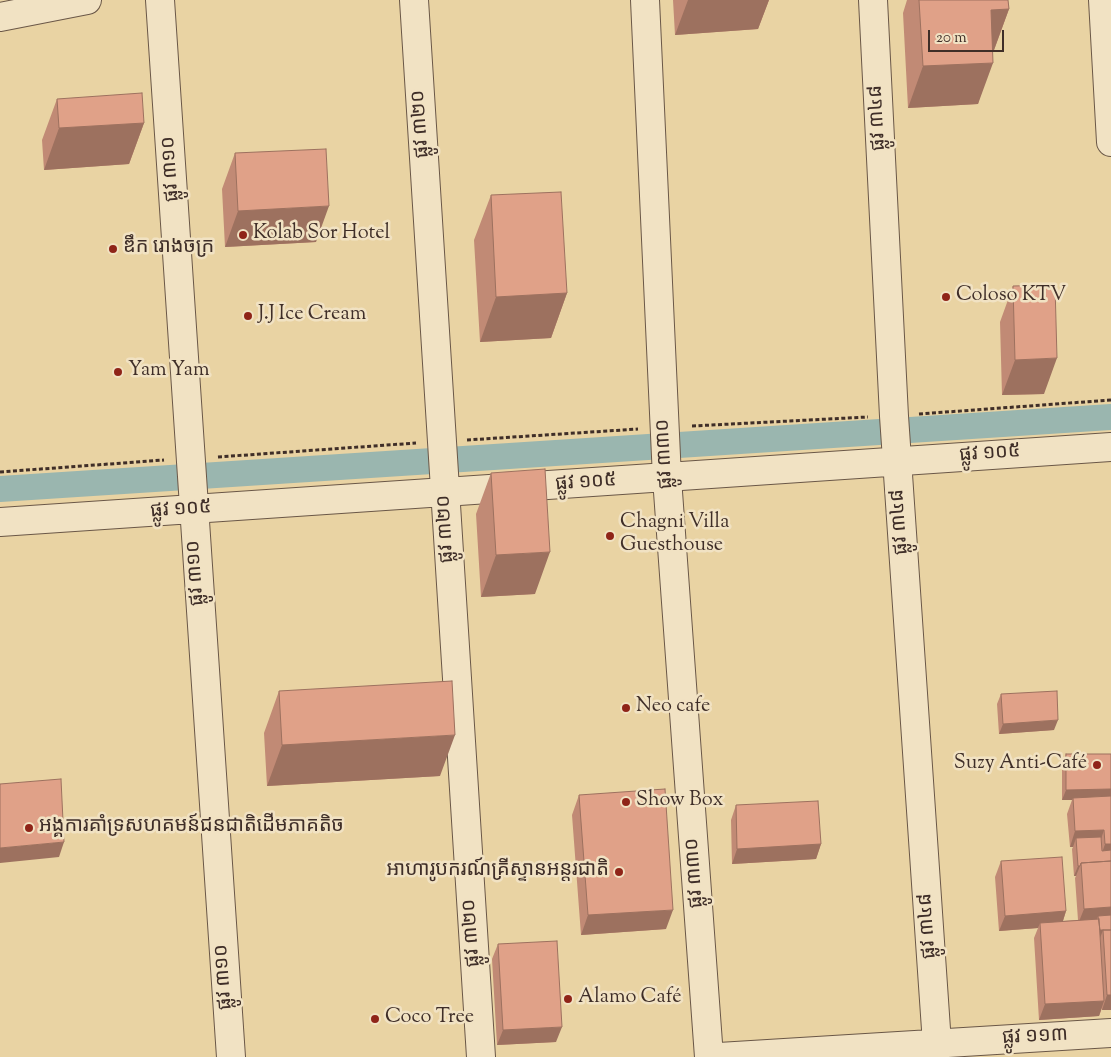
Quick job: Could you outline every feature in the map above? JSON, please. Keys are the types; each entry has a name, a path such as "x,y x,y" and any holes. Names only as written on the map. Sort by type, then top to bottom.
{"street":[{"path":"0,17 87,0"},
{"name":"ផ្លូវ ៣១០","path":"160,0 163,21 192,498 231,1057"},
{"name":"ផ្លូវ ៣២០","path":"414,0 481,1057"},
{"name":"ផ្លូវ ៣៣០","path":"645,0 666,469 709,1057"},
{"name":"ផ្លូវ ៣៤៨","path":"873,0 894,416 937,1044"},
{"path":"1103,0 1111,142"},
{"name":"ផ្លូវ ១០៥","path":"0,522 192,498 444,484 897,454 1111,447"},
{"name":"ផ្លូវ ១១៣","path":"719,1057 1111,1033"}],"path":[{"path":"0,472 664,427 894,416 1111,400"}],"building":[{"path":"919,0 1008,0 1009,9 991,10 993,63 923,66"},
{"path":"142,93 144,123 59,128 57,99"},
{"path":"326,149 329,206 238,211 235,153"},
{"path":"561,192 567,293 496,297 491,195"},
{"path":"1055,285 1057,358 1015,360 1013,286"},
{"path":"545,469 550,552 496,555 491,473"},
{"path":"452,681 455,735 282,745 279,691"},
{"path":"1057,691 1058,720 1003,724 1001,694"},
{"path":"1066,754 1111,754 1111,789 1066,790"},
{"name":"អង្គការគាំទ្រសហគមន៍ជនជាតិដើមភាគតិច","path":"61,779 64,842 0,848 0,784"},
{"name":"អាហារូបករណ៍គ្រីស្ទានអន្តរជាតិ","path":"665,789 673,910 588,915 579,795"},
{"path":"1111,796 1111,844 1105,844 1104,830 1075,831 1073,798"},
{"path":"818,801 821,844 737,849 736,805"},
{"path":"1101,837 1102,851 1111,850 1111,861 1081,863 1078,866 1076,838"},
{"path":"1062,857 1066,911 1005,916 1001,861"},
{"path":"1111,861 1111,907 1084,909 1081,863"},
{"path":"1111,915 1111,930 1100,930 1098,916"},
{"path":"1099,919 1104,1001 1045,1004 1040,923"},
{"path":"1103,930 1111,930 1111,995 1107,995"},
{"path":"557,941 562,1027 503,1030 498,944"}],"waterway":[{"path":"0,489 1111,417"}],"place":[{"name":"Kolab Sor Hotel","path":"243,235"},
{"name":"ឌឹក រោងចក្រ","path":"113,249"},
{"name":"Coloso KTV","path":"946,297"},
{"name":"J.J Ice Cream","path":"248,316"},
{"name":"Yam Yam","path":"118,372"},
{"name":"Chagni Villa Guesthouse","path":"610,536"},
{"name":"Neo cafe","path":"626,708"},
{"name":"Suzy Anti-Café","path":"1097,765"},
{"name":"Show Box","path":"626,802"},
{"name":"អង្គការគាំទ្រសហគមន៍ជនជាតិដើមភាគតិច","path":"29,828"},
{"name":"អាហារូបករណ៍គ្រីស្ទានអន្តរជាតិ","path":"619,872"},
{"name":"Alamo Café","path":"568,999"},
{"name":"Coco Tree","path":"375,1019"}]}
